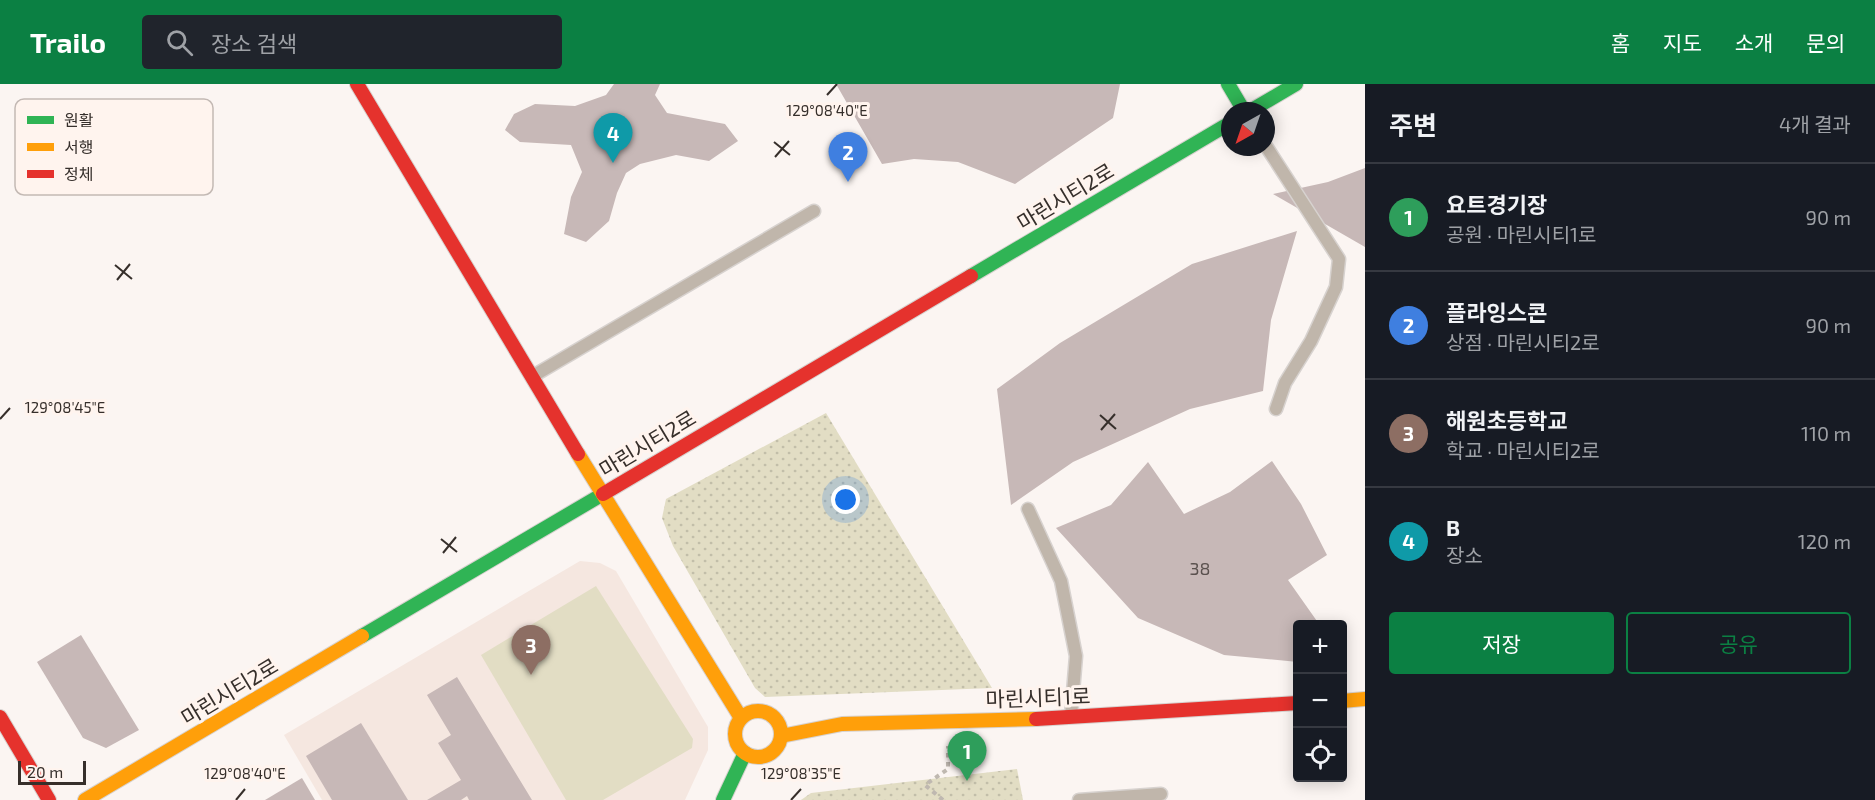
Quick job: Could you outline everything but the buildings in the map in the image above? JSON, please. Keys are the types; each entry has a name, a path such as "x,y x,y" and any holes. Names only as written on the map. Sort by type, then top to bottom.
{"main road":[{"path":"357,84 602,494 741,718"},
{"path":"1228,84 1239,102"},
{"path":"1265,102 1296,84"},
{"name":"마린시티2로","path":"85,800 1221,128"},
{"path":"1347,700 1365,699"},
{"name":"마린시티1로","path":"781,736 842,724 1071,718 1293,703"},
{"path":"758,711 767,713 780,727 781,736 778,745 765,756 757,758 745,753 736,744 734,735 741,718 758,711"},
{"path":"0,717 49,800"},
{"path":"723,800 745,753"}],"lane":[{"path":"1272,156 1339,259 1336,287 1311,341 1284,383 1276,408"},
{"path":"532,377 814,211"},
{"path":"1028,509 1061,581 1076,656 1071,718"},
{"path":"1079,800 1161,794"}],"path":[{"path":"943,800 925,785 948,769 948,721"}],"shaded area":[{"path":"826,413 992,688 765,697 755,688 673,546 662,518 666,499"},
{"path":"580,561 600,563 616,571 708,727 708,750 685,800 322,800 284,735"},
{"path":"596,586 693,739 692,748 603,800 566,800 481,655"},
{"path":"1017,769 1023,800 801,800 811,793"}],"traffic: fast":[{"path":"1228,84 1239,102"},
{"path":"1265,102 1296,84"},
{"path":"971,276 1221,128"},
{"path":"362,636 603,494"},
{"path":"723,800 745,753"}],"traffic: slow":[{"path":"578,454 741,718"},
{"path":"85,800 362,636"},
{"path":"1347,701 1365,699"},
{"path":"758,711 774,718 781,734 774,750 758,757 742,750 735,734 742,718 758,711"},
{"path":"781,736 842,724 1036,719"}],"traffic: jam":[{"path":"357,84 578,454"},
{"path":"603,494 971,276"},
{"path":"1036,719 1293,703"},
{"path":"0,717 49,800"}],"place":[{"name":"B","path":"613,163"},
{"name":"플라잉스콘","path":"848,182"},
{"name":"해원초등학교","path":"531,675"},
{"name":"요트경기장","path":"967,781"}]}
